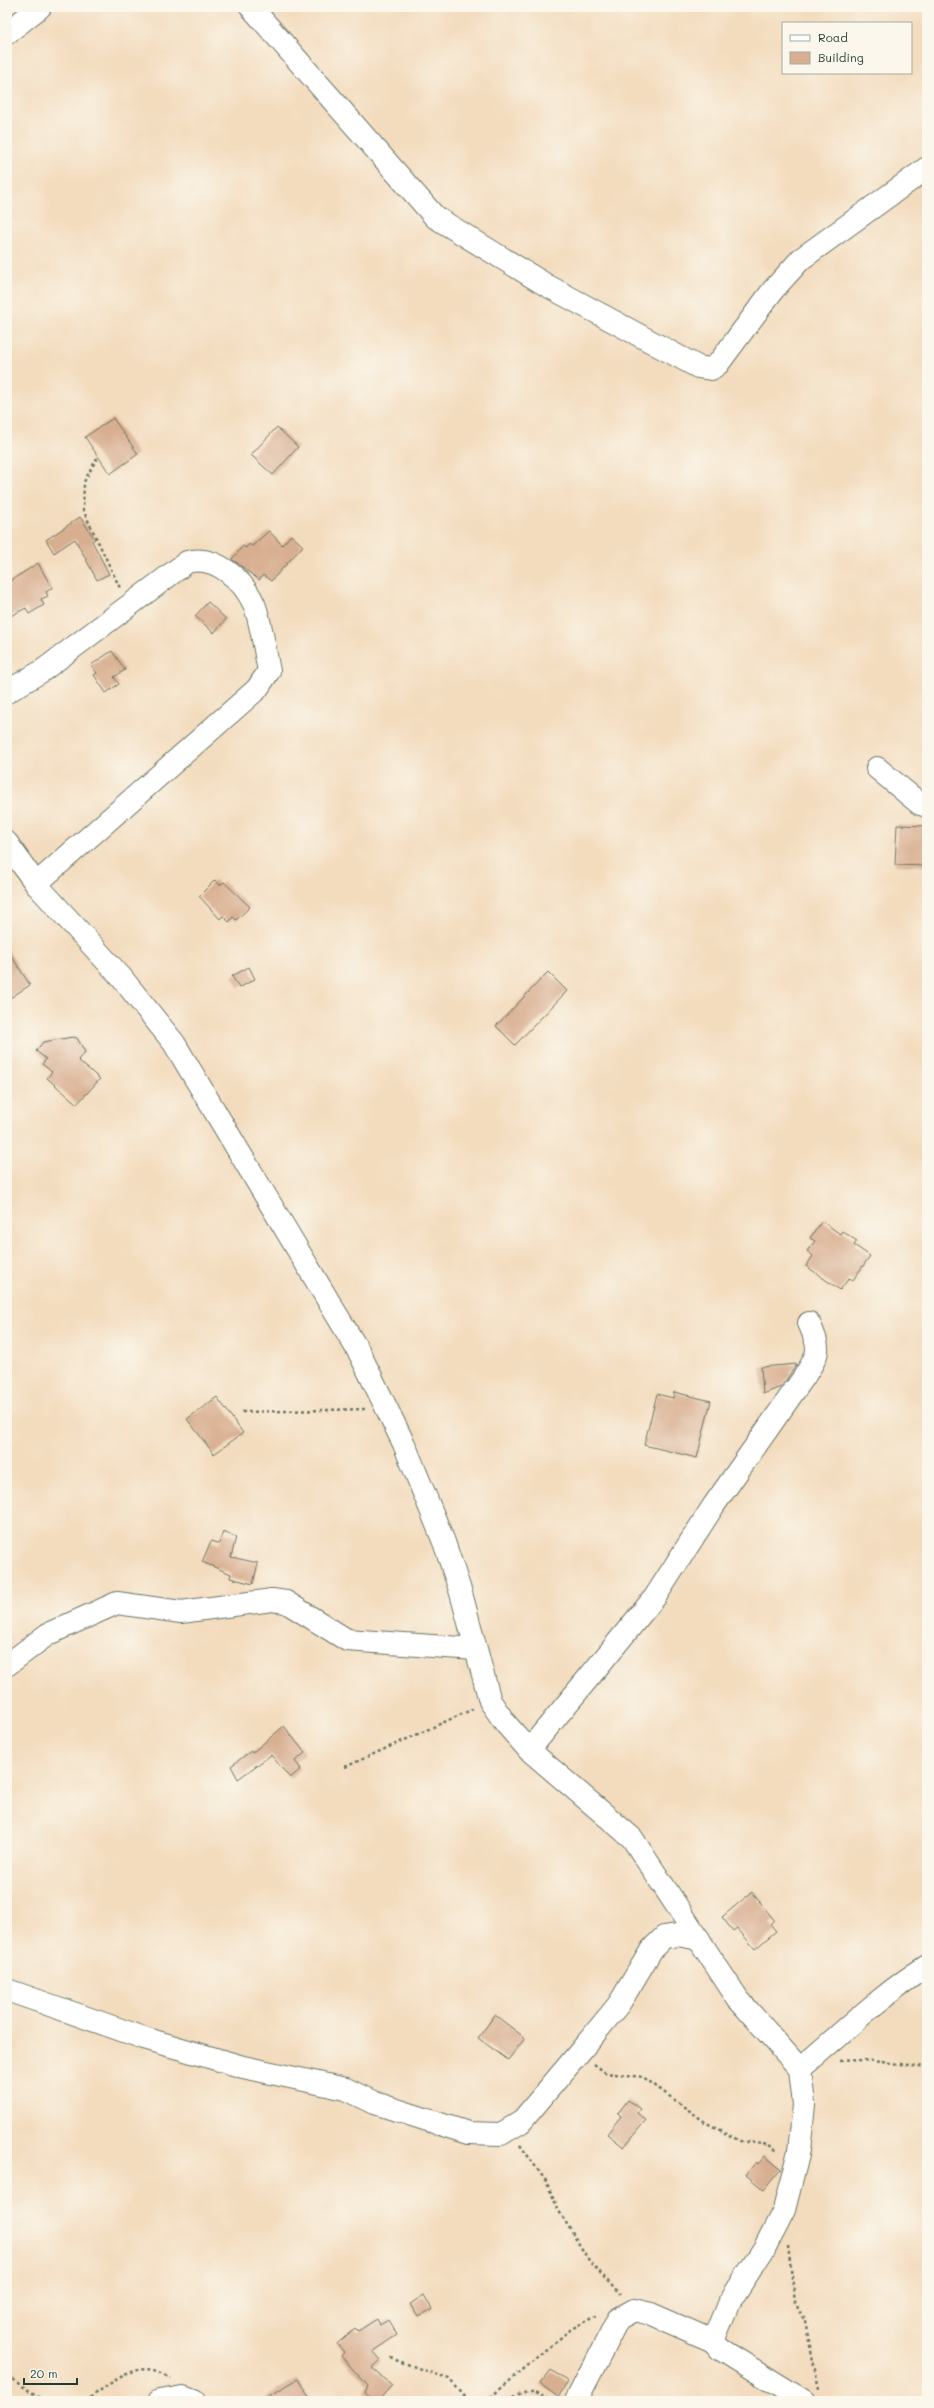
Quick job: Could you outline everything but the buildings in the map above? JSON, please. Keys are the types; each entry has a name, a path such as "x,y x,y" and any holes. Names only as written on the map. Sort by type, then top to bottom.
{"street":[{"path":"7,34 40,7"},
{"path":"251,7 435,217 546,285 698,368 711,369 718,364 773,290 801,260 927,168"},
{"path":"7,692 42,671 187,562 196,560 213,562 239,582 254,605 269,671 257,689 217,726 36,884"},
{"path":"877,768 920,804 927,806"},
{"path":"7,843 36,884 121,977 174,1043 359,1352 404,1444 444,1542 461,1593 490,1701 506,1724 529,1750 632,1838 738,1999 804,2066 804,2105 799,2151 784,2210 765,2246 728,2304 712,2341"},
{"path":"529,1750 602,1664 655,1597 714,1505 804,1377 816,1357 818,1346 809,1323"},
{"path":"7,1665 48,1634 117,1603 181,1612 272,1600 286,1602 347,1640 475,1649"},
{"path":"7,1990 144,2038 243,2067 346,2089 375,2103 468,2133 501,2134 521,2122 578,2054 619,2004 652,1950 664,1937 678,1935 699,1939"},
{"path":"804,2066 862,2015 907,1979 927,1966"},
{"path":"576,2401 618,2319 634,2310 651,2314 712,2341 720,2349 812,2398"},
{"path":"159,2401 188,2399"}],"path":[{"path":"97,458 84,482 83,510 129,606"},
{"path":"242,1412 387,1408"},
{"path":"345,1767 490,1701"},
{"path":"578,2054 606,2072 643,2077 705,2122 740,2141 769,2145 796,2165"},
{"path":"804,2066 863,2060 927,2067"},
{"path":"501,2134 520,2145 546,2181 559,2210 588,2259 634,2310"},
{"path":"780,2218 788,2246 795,2301 805,2322 812,2398"},
{"path":"486,2401 571,2329 599,2315"},
{"path":"390,2358 449,2379 467,2399 473,2401"},
{"path":"85,2401 134,2369 153,2368 169,2377 188,2399"},
{"path":"7,2376 45,2401"},
{"path":"507,2401 527,2391 538,2392 552,2401"}]}
